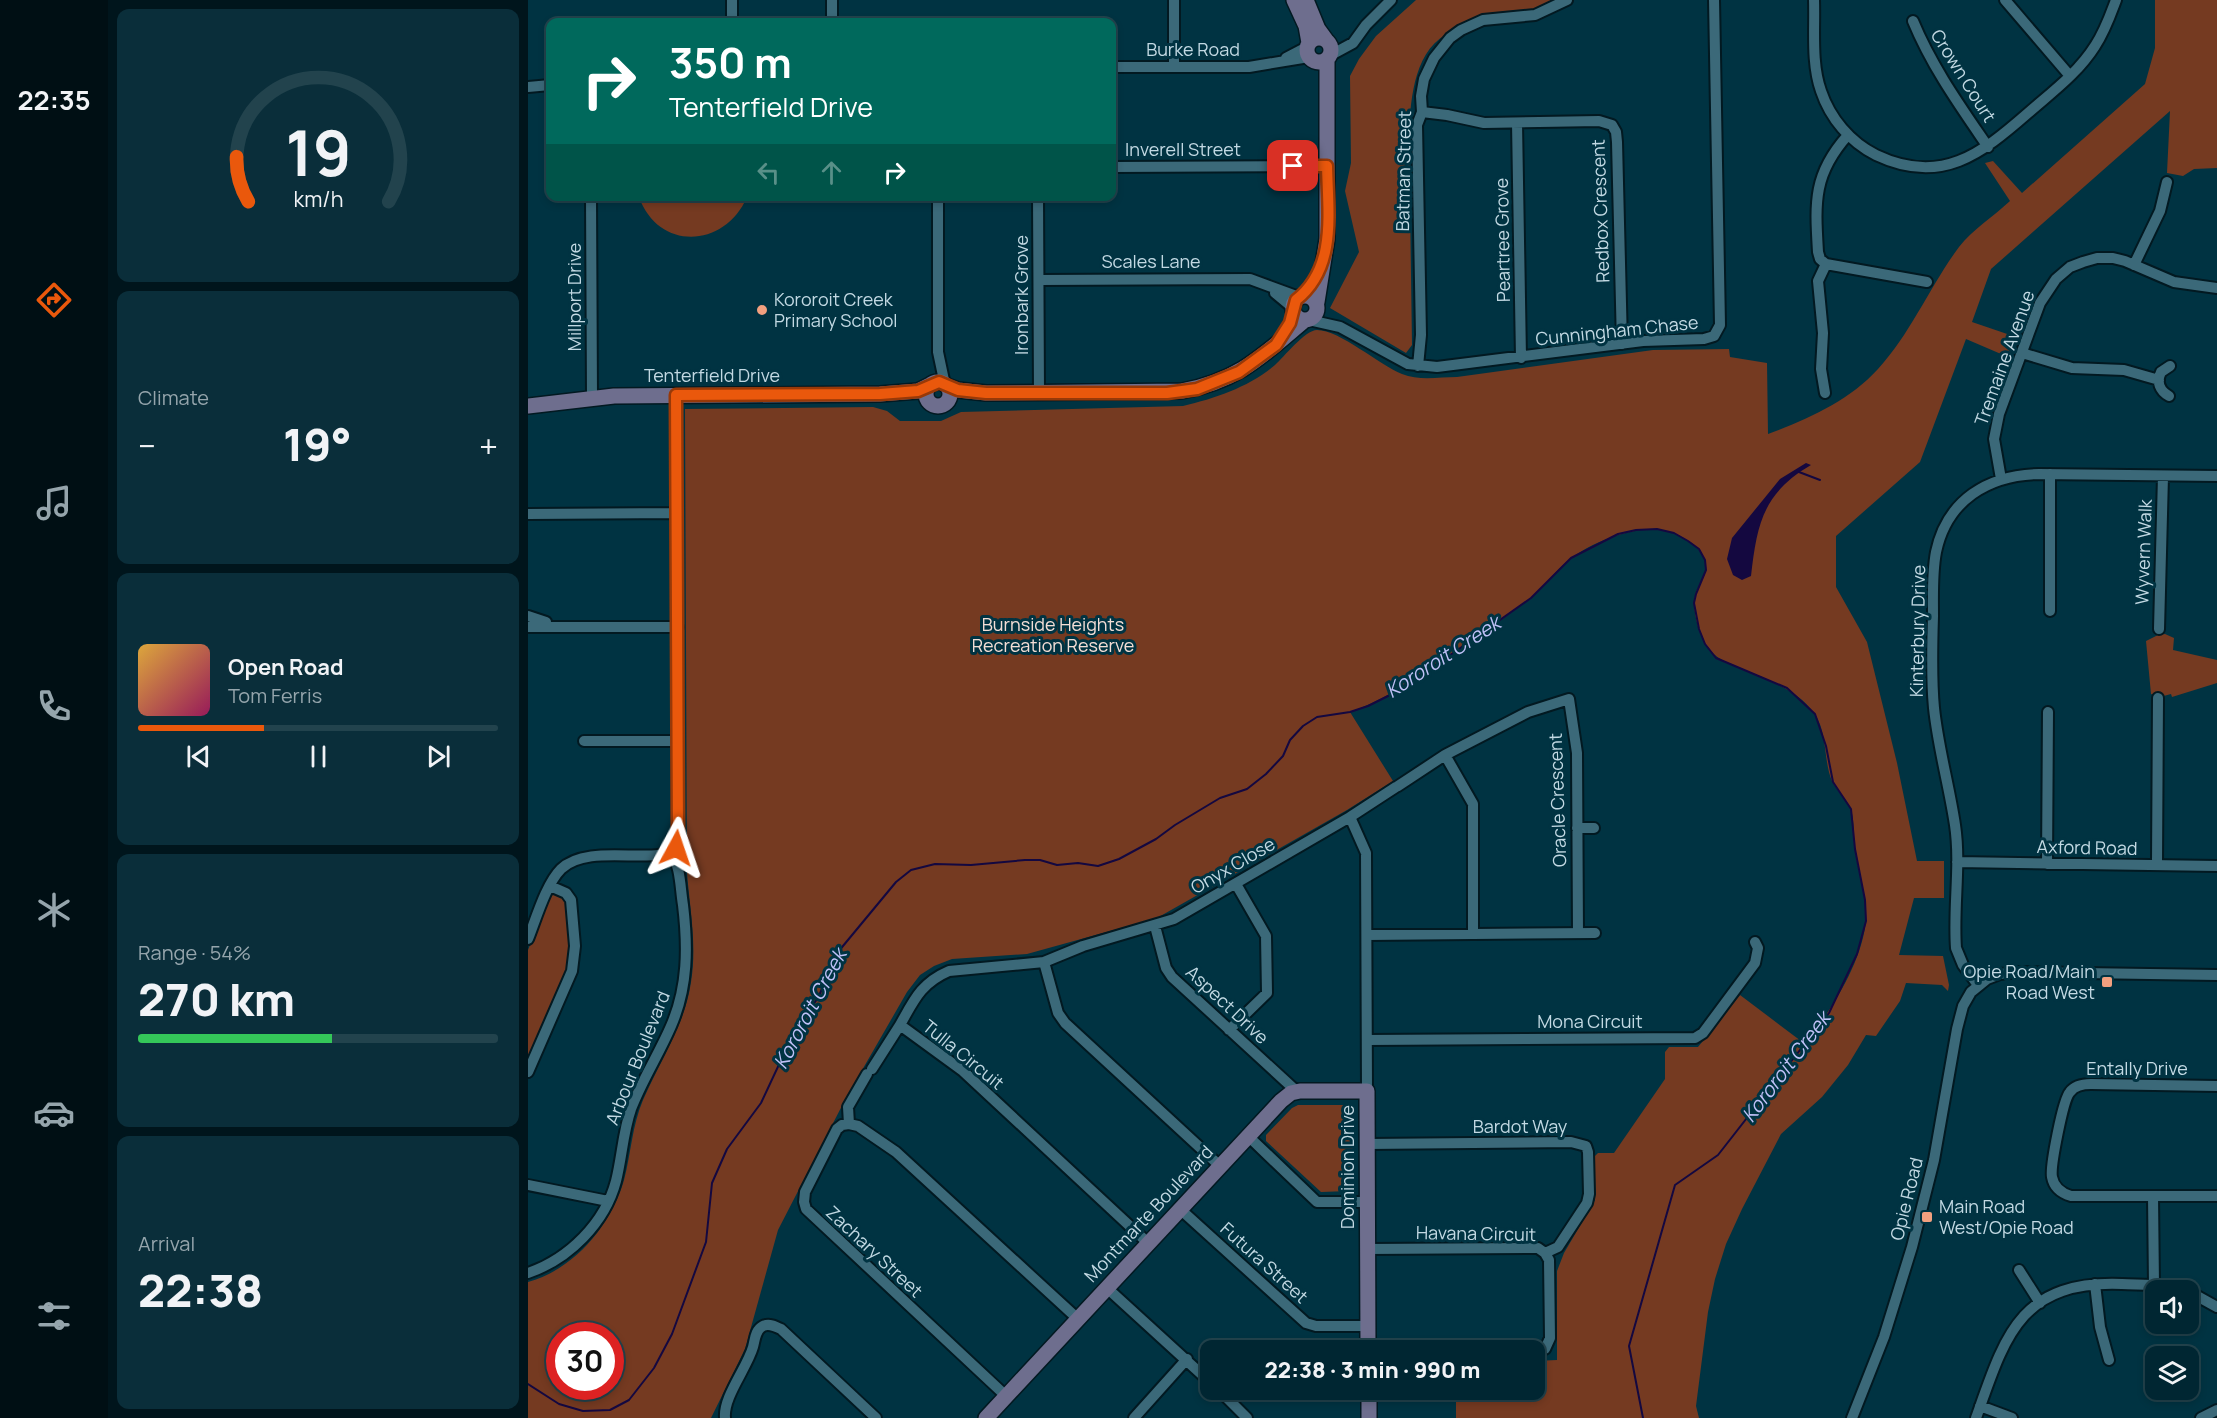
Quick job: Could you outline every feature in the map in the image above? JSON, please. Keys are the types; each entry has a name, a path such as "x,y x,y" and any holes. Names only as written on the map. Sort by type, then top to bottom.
{"street":[{"path":"732,0 732,18"},
{"path":"832,0 832,18"},
{"path":"1174,0 1174,67"},
{"path":"1294,0 1318,51"},
{"path":"1305,307 1321,270 1327,239 1327,92 1318,51 1318,29 1306,0"},
{"name":"Burke Road","path":"1116,67 1249,67 1275,63 1358,37 1366,25 1391,0"},
{"name":"Batman Street","path":"1418,366 1421,335 1418,125 1422,112 1421,96 1424,79 1434,58 1450,38 1461,30 1483,20 1535,15 1567,0"},
{"name":"Cunningham Chase","path":"1305,307 1395,358 1418,366 1457,366 1622,344 1704,339 1714,336 1719,329 1714,0"},
{"path":"1814,0 1817,78 1831,114 1848,135 1861,146 1893,162 1917,166 1950,164 1988,147 2070,76 2096,45 2116,0"},
{"path":"2005,0 2070,76"},
{"name":"Crown Court","path":"1912,21 1925,51 1944,83 1988,147"},
{"path":"528,87 546,85"},
{"name":"Redbox Crescent","path":"1422,112 1447,115 1476,123 1599,121 1609,123 1614,128 1617,142 1622,344"},
{"name":"Peartree Grove","path":"1517,123 1521,358"},
{"path":"1848,135 1828,161 1819,181 1817,203 1819,256 1826,264 1927,282"},
{"name":"Inverell Street","path":"1116,167 1327,166"},
{"path":"2134,265 2160,211 2166,182"},
{"name":"Millport Drive","path":"591,201 592,397"},
{"path":"938,201 939,385"},
{"name":"Ironbark Grove","path":"1038,201 1039,393"},
{"name":"Tremaine Avenue","path":"2001,479 1995,449 1996,427 2044,296 2048,287 2062,273 2078,263 2097,258 2113,258 2174,282 2188,286 2217,288"},
{"path":"1825,393 1821,369 1823,333 1818,281 1826,264"},
{"name":"Scales Lane","path":"1039,280 1255,279 1305,307"},
{"name":"Tenterfield Drive","path":"533,406 592,397 880,394 918,391 939,385 986,393 1167,393 1197,389 1239,372 1276,345 1305,307"},
{"path":"2022,353 2072,368 2124,370 2158,380"},
{"path":"2169,396 2161,389 2158,380 2161,372 2170,366"},
{"path":"939,385 951,393 948,402 939,407 932,405 926,395 939,385"},
{"name":"Tenterfield Drive","path":"948,402 986,393"},
{"name":"Tenterfield Drive","path":"880,394 918,400 932,405"},
{"path":"528,939 550,886 564,867 580,857 659,855 676,848 678,836 678,627 676,395"},
{"name":"Kinterbury Drive","path":"1978,985 1963,965 1956,948 1956,827 1934,707 1932,654 1934,563 1939,540 1953,514 1972,493 2001,479 2027,474 2217,476"},
{"path":"2050,474 2050,611"},
{"name":"Wyvern Walk","path":"2160,630 2163,476"},
{"path":"528,514 677,513"},
{"path":"528,616 564,626"},
{"path":"528,627 678,627"},
{"path":"2157,865 2158,698"},
{"name":"Oracle Crescent","path":"1397,787 1446,755 1528,712 1574,700 1577,753 1578,933"},
{"path":"2047,864 2048,712"},
{"path":"584,741 678,741"},
{"path":"1446,755 1473,804 1473,934"},
{"name":"Onyx Close","path":"1075,950 1174,919 1350,817 1397,787"},
{"name":"Dominion Drive","path":"1350,817 1366,853 1368,1340"},
{"path":"1577,828 1594,828"},
{"name":"Arbour Boulevard","path":"528,1273 552,1263 573,1248 593,1226 608,1201 615,1183 631,1111 672,1024 682,989 687,938 678,869 671,852"},
{"name":"Axford Road","path":"1957,862 2217,866"},
{"path":"1229,1030 1267,993 1266,936 1236,884"},
{"path":"528,1072 570,977 575,957 572,900 566,893 550,886"},
{"name":"Aspect Drive","path":"1155,926 1166,968 1172,977 1293,1088 1300,1091"},
{"path":"1367,935 1595,933"},
{"name":"Mona Circuit","path":"1367,1040 1695,1038 1703,1033 1755,963 1758,948 1755,942"},
{"name":"Tulla Circuit","path":"1075,950 1061,953 1044,962 949,971 936,976 919,991 900,1025 963,1071 1149,1243"},
{"path":"1044,962 1058,1013 1065,1023 1220,1166"},
{"path":"1978,985 1992,976 2019,972 2217,975"},
{"name":"Opie Road","path":"1852,1418 1884,1337 1912,1247 1934,1160 1960,1015 1966,999 1978,985"},
{"path":"900,1025 848,1107 849,1124 858,1126 896,1152 1078,1319"},
{"name":"Entally Drive","path":"2217,1086 2091,1084 2076,1087 2068,1093 2064,1104 2052,1170 2052,1178 2057,1189 2064,1194 2078,1196 2217,1196"},
{"path":"1300,1091 1367,1091"},
{"name":"Montmarte Boulevard","path":"986,1418 1281,1101 1292,1093 1300,1091"},
{"name":"Zachary Street","path":"849,1124 837,1129 824,1154 803,1198 806,1209 1006,1396"},
{"path":"1248,1136 1317,1202 1367,1202"},
{"name":"Bardot Way","path":"1367,1144 1570,1142 1586,1146 1589,1194 1587,1203 1558,1247 1545,1253"},
{"path":"528,1185 608,1201"},
{"path":"2153,1196 2154,1280"},
{"name":"Futura Street","path":"1180,1209 1306,1323 1316,1326 1368,1326"},
{"name":"Havana Circuit","path":"1367,1249 1538,1248 1549,1260 1551,1338 1545,1348"},
{"path":"2019,1270 2040,1303"},
{"path":"2096,1284 2100,1327 2109,1360"},
{"path":"1976,1418 2003,1345 2022,1317 2040,1303 2068,1289 2096,1284 2145,1286"},
{"path":"1107,1288 1200,1372"},
{"path":"2199,1297 2217,1307"},
{"path":"725,1418 726,1407 750,1355 756,1334 760,1328 767,1325 781,1329 876,1418"},
{"path":"1134,1418 1187,1359"},
{"path":"1229,1400 1248,1418"},
{"path":"1369,1400 1369,1418"},
{"path":"1980,1406 2012,1418"},
{"path":"2200,1418 2217,1410"}],"green space":[{"path":"1416,0 1560,0 1523,14 1453,31 1440,38 1422,61 1411,104 1409,132 1412,345 1406,353 1330,308 1359,252 1345,191 1351,163 1350,76 1376,36"},
{"name":"Burnside Heights Recreation Reserve","path":"2155,0 2217,0 2217,168 2194,169 2183,176 2167,173 2170,111 1991,269 1972,322 2016,337 2008,357 1966,339 1920,462 1836,536 1836,587 1867,642 1897,763 1917,861 1944,861 1944,898 1914,898 1899,955 1943,956 1949,985 1948,991 1942,985 1906,983 1900,1001 1876,1036 1866,1035 1848,1065 1822,1097 1781,1134 1726,1244 1715,1279 1708,1312 1696,1406 1699,1418 1456,1418 1456,1400 1545,1400 1545,1361 1557,1360 1557,1271 1564,1253 1595,1200 1594,1157 1598,1153 1614,1153 1665,1079 1665,1052 1669,1047 1698,1047 1740,995 1805,1044 1844,986 1864,935 1866,910 1855,850 1851,810 1832,781 1821,729 1814,713 1791,692 1713,654 1703,640 1694,605 1696,592 1706,569 1702,553 1696,546 1671,532 1644,529 1606,539 1582,551 1563,565 1528,600 1479,635 1401,687 1350,712 1393,781 1347,810 1157,918 1027,954 952,959 920,975 907,992 846,1098 778,1230 745,1349 711,1418 528,1418 528,1282 545,1276 576,1256 589,1243 610,1213 624,1180 639,1110 678,1028 691,982 693,941 687,873 685,409 873,407 887,411 900,421 941,421 961,412 1183,406 1220,395 1254,380 1275,365 1307,334 1317,330 1337,336 1393,370 1422,378 1457,377 1653,350 1729,349 1730,357 1767,363 1768,434 1841,400 1867,380 1890,355 1959,247 2010,201 1985,163 1993,161 2022,193 2145,84 2155,48"},
{"path":"641,201 745,201 737,214 724,226 708,234 692,237 676,235 661,227 648,215"},
{"path":"2165,634 2174,638 2173,650 2217,660 2217,683 2172,697 2171,694 2160,697 2151,694 2146,641"},
{"path":"554,894 567,897 571,930 569,968 528,1063 528,950 549,898"},
{"path":"1298,1105 1348,1105 1352,1109 1353,1187 1349,1191 1321,1192 1266,1141 1266,1135 1292,1108"}],"shaded area":[{"path":"1806,463 1811,465 1782,487 1765,512 1756,541 1751,576 1742,580 1733,575 1727,559 1732,538 1780,479"}],"waterway":[{"path":"1799,472 1820,480"},
{"name":"Kororoit Creek","path":"528,1384 559,1404 583,1411 610,1410 629,1400 654,1368 672,1334 706,1242 712,1183 727,1149 761,1103 797,1026 818,998 838,952 896,882 911,870 935,864 971,865 1025,860 1040,860 1057,865 1078,863 1098,866 1119,859 1156,839 1220,798 1247,789 1283,756 1290,740 1303,726 1317,717 1350,712 1390,695 1531,598 1571,558 1618,534 1657,529 1674,533 1688,541 1699,549 1705,560 1706,570 1694,603 1699,629 1705,644 1716,658 1787,688 1815,714 1826,746 1833,782 1851,809 1866,921 1857,954 1829,1013 1718,1155 1675,1185 1629,1346 1643,1418"}],"place":[{"name":"Kororoit Creek Primary School","path":"762,310"},
{"name":"Opie Road/Main Road West","path":"2107,982"},
{"name":"Main Road West/Opie Road","path":"1927,1217"}],"route":[{"path":"676,848 678,843 676,395 901,393 918,391 939,382 958,390 986,393 1167,393 1197,389 1226,379 1253,364 1276,345 1290,323 1294,303 1303,296 1321,270 1327,239 1327,166 1293,166"}]}
